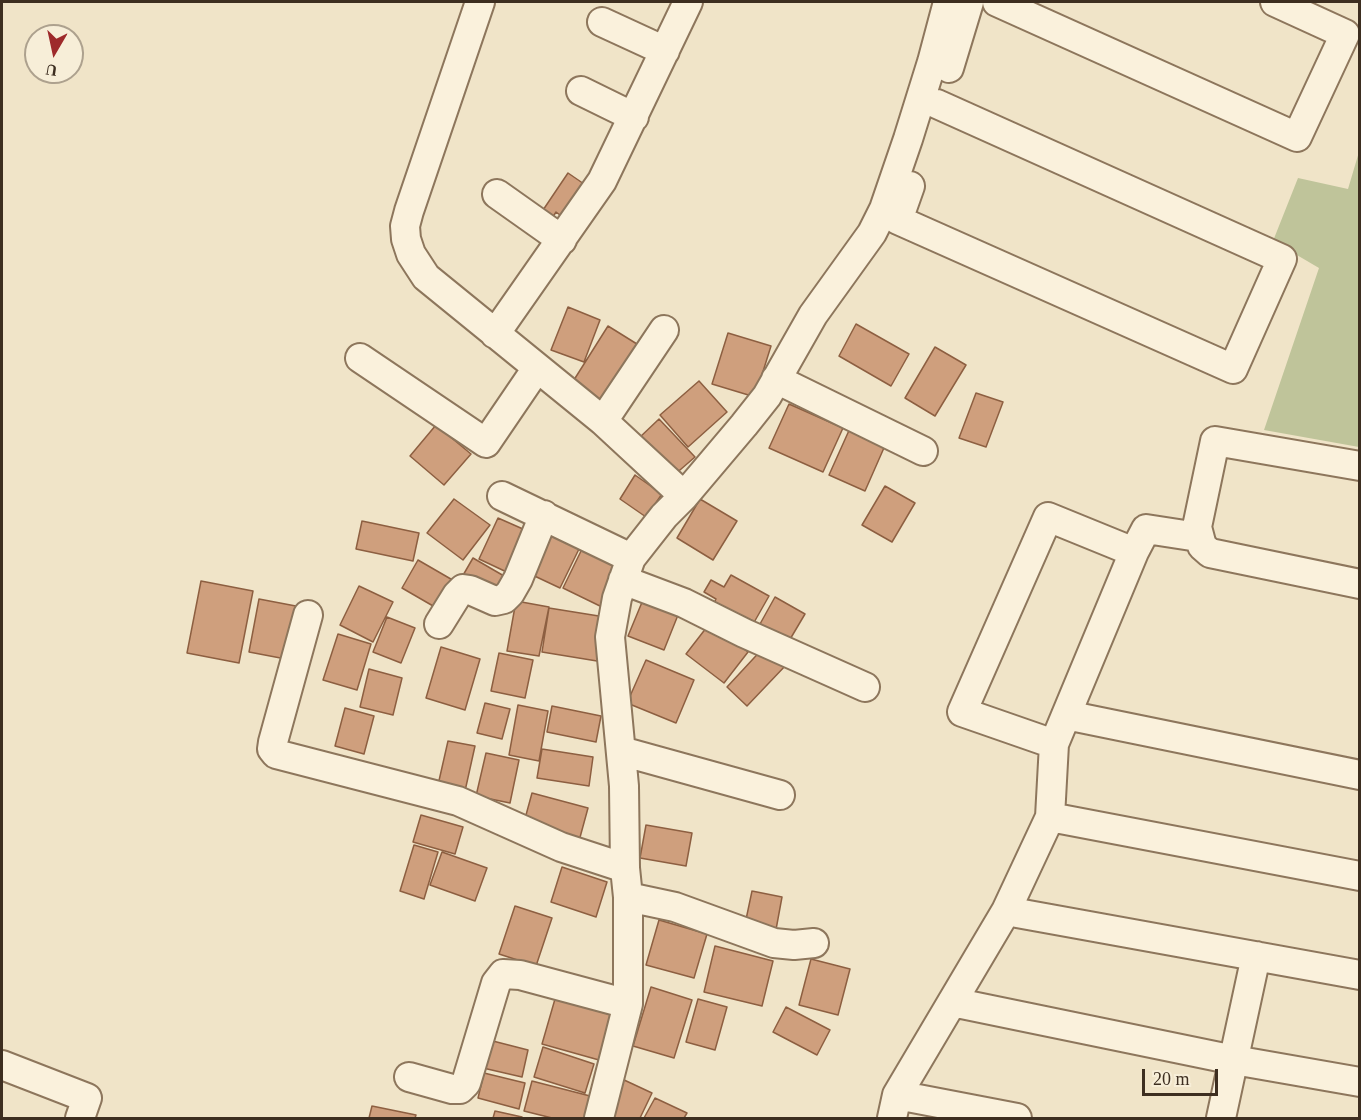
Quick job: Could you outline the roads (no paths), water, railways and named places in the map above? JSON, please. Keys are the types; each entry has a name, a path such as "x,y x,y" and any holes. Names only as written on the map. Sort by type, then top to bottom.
{"street":[{"path":"480,2 405,226 411,254 426,277 603,421 684,496"},
{"path":"495,333 602,181 688,2"},
{"path":"599,1119 628,1004 626,824 610,637 612,616 627,569 664,516 684,496 767,396 813,315 872,233 884,209 932,62 948,2"},
{"path":"937,104 1282,259 1233,369 898,220 969,2"},
{"path":"997,2 1298,137 1345,34 1275,2"},
{"path":"602,22 665,51"},
{"path":"581,92 634,117"},
{"path":"497,194 562,240"},
{"path":"603,421 664,330"},
{"path":"360,358 486,443 537,368"},
{"path":"776,379 923,451"},
{"path":"1359,466 1215,441 1197,527 1202,546 1210,553 1359,584"},
{"path":"502,496 544,515 684,603 744,633 865,687"},
{"path":"440,624 463,589 495,601 504,599 510,593 544,515"},
{"path":"1054,744 962,712 1048,518 1134,552"},
{"path":"1017,1119 895,1107 952,1002 1006,910 1050,817 1054,744 1134,552 1146,529 1198,537"},
{"path":"308,615 273,742 272,749 276,754 458,801 561,847 625,868"},
{"path":"1066,715 1359,775"},
{"path":"621,751 780,795"},
{"path":"1050,817 1359,876"},
{"path":"628,897 675,907 774,943 794,945 814,943"},
{"path":"1006,910 1359,975"},
{"path":"1221,1119 1256,956"},
{"path":"409,1077 452,1089 460,1089 466,1083 496,983 504,974 520,975 628,1004"},
{"path":"952,1002 1234,1060 1359,1082"},
{"path":"2,1065 87,1098 80,1119"}]}
